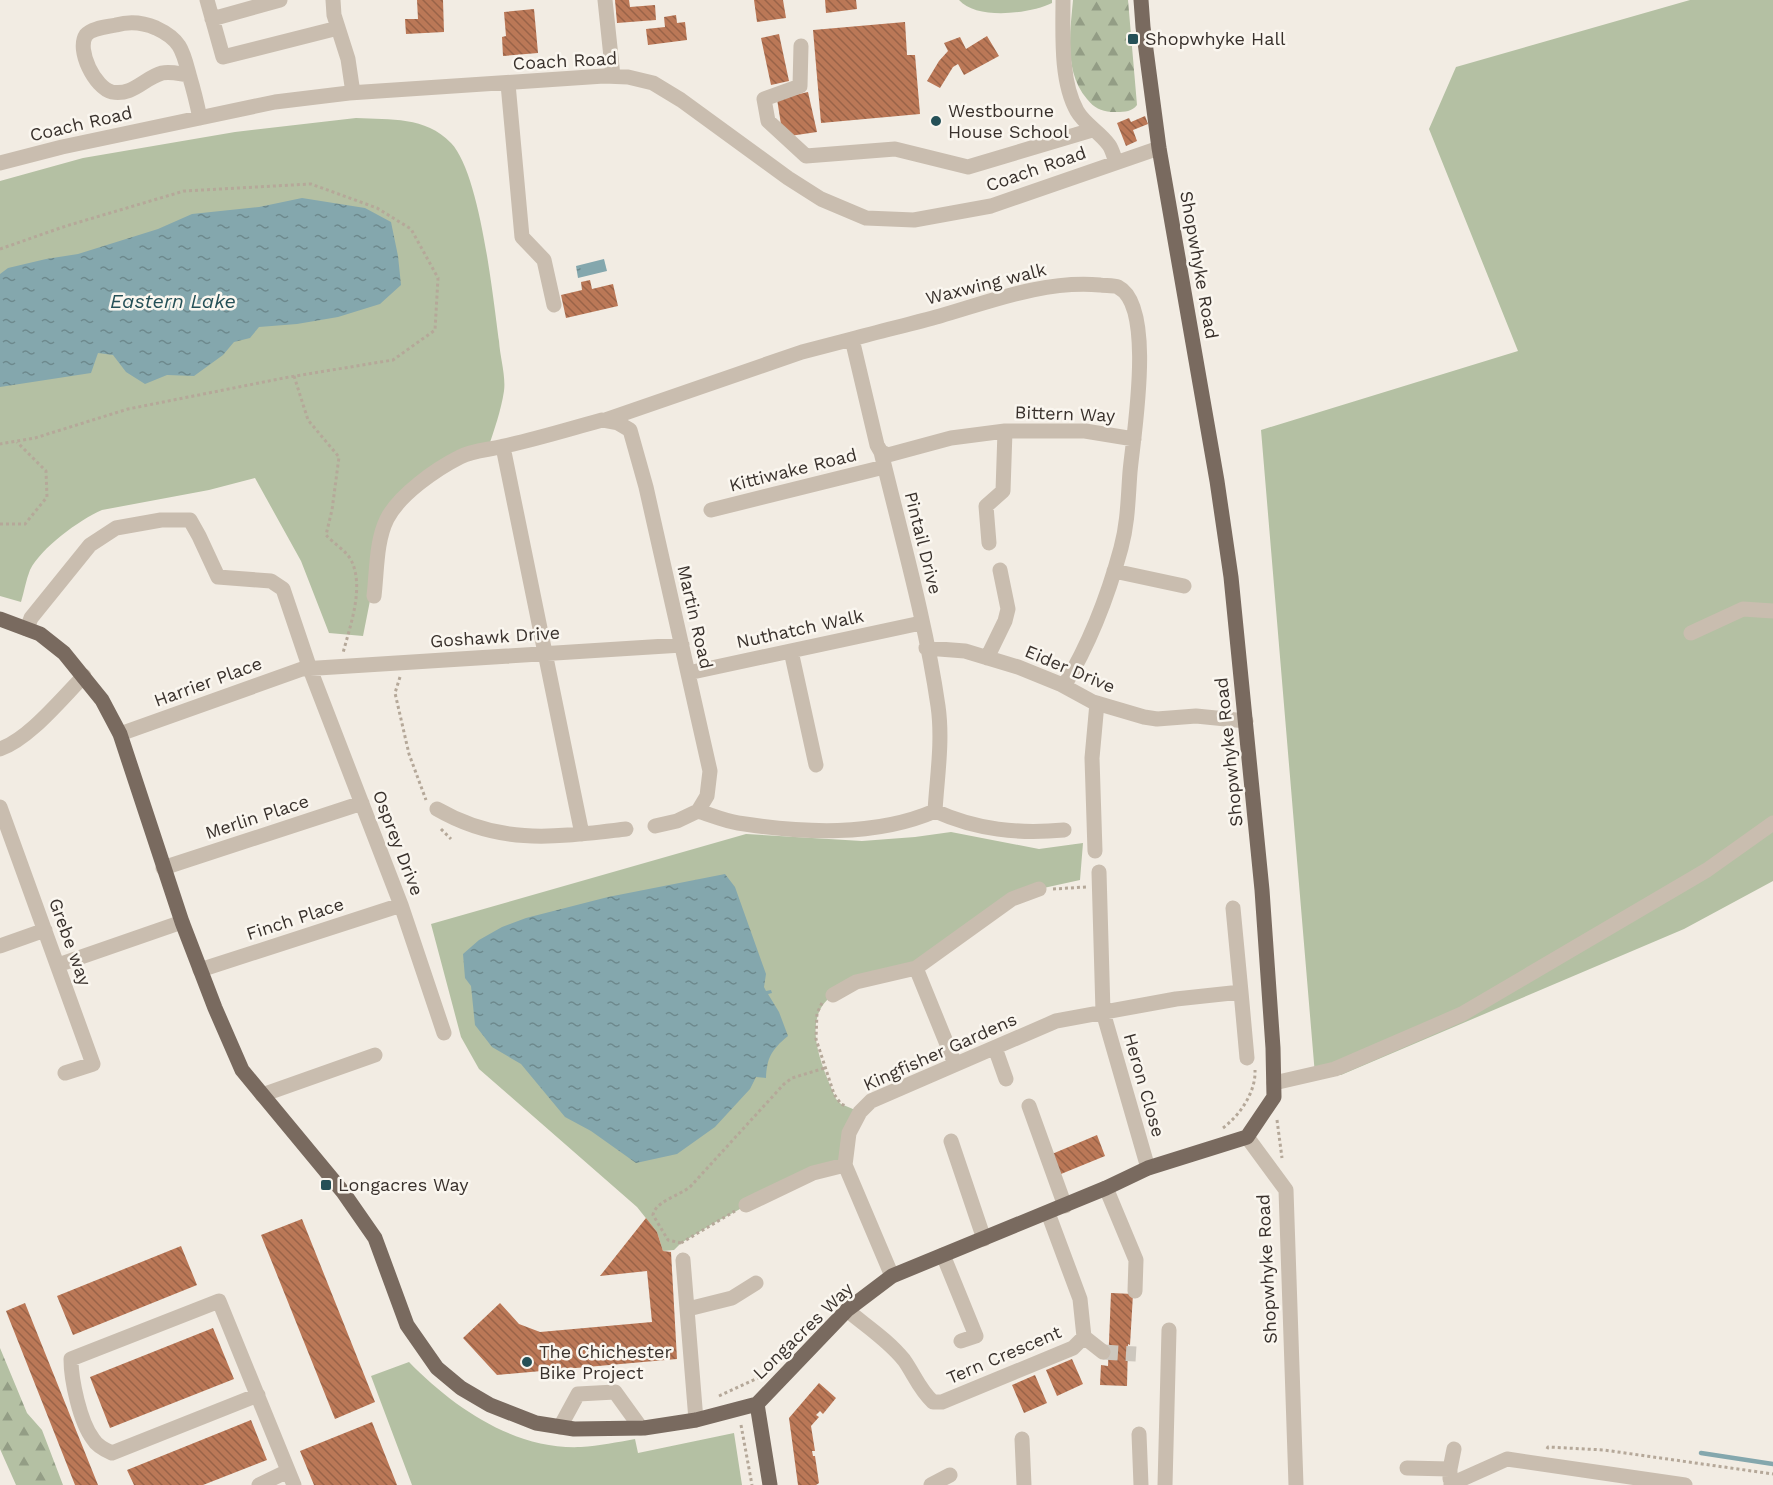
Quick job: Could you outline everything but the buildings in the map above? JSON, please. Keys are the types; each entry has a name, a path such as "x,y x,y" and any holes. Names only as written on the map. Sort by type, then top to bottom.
{"main road":[{"name":"Shopwhyke Road","path":"1141,0 1160,148 1217,481 1231,577 1262,890 1274,1090"},
{"name":"Longacres Way","path":"0,619 40,634 64,653 102,700 120,734 182,922 242,1070 368,1225 407,1325 437,1368 461,1388 490,1405 536,1423 593,1430 641,1428 696,1420 757,1404 847,1311 892,1276 1065,1206 1148,1167 1247,1137"},
{"path":"1247,1137 1274,1090"},
{"path":"757,1404 770,1485"}],"street":[{"path":"207,0 223,57 338,28"},
{"path":"212,19 280,0"},
{"path":"605,0 613,76"},
{"path":"1063,0 1064,48 1069,93 1077,111 1092,130 1109,145 1116,162"},
{"path":"330,1 348,59 353,93"},
{"path":"189,75 170,72 160,74 130,91 112,92 97,83 90,72 83,46 84,39 87,33 125,22 150,26 174,39 182,49 188,63 200,118"},
{"path":"801,46 800,86 764,99 768,122 806,156 895,149 968,166 1092,130"},
{"name":"Coach Road","path":"0,163 62,147 275,102 353,93 613,76 653,83 681,100 788,178 821,199 866,218 914,220 991,206 1160,148"},
{"path":"508,84 522,237 544,260 554,305"},
{"name":"Waxwing walk","path":"852,339 1046,286 1078,284 1117,287 1126,294 1133,309 1139,353 1141,377 1134,439"},
{"path":"374,596 378,552 386,520 399,502 436,471 460,456 605,420 802,352 852,339"},
{"name":"Pintail Drive","path":"852,339 921,623 938,708 939,741 935,811"},
{"name":"Martin Road","path":"605,420 618,423 630,430 646,486 710,771 707,796 698,811"},
{"path":"989,543 986,506 1004,491 1005,431"},
{"name":"Bittern Way","path":"883,460 888,455 951,438 1005,431 1085,431 1134,439 1128,518 1114,571 1098,618 1064,686"},
{"path":"503,447 582,834"},
{"name":"Kittiwake Road","path":"711,510 883,460"},
{"name":"Osprey Drive","path":"27,629 31,618 90,545 116,528 161,520 190,520 218,577 271,581 283,589 310,669 401,905 444,1034"},
{"path":"987,657 1005,621 1008,609 1000,570"},
{"path":"1114,571 1184,586"},
{"path":"1691,633 1743,609 1773,611"},
{"name":"Nuthatch Walk","path":"688,673 921,623"},
{"name":"Goshawk Drive","path":"310,669 682,645"},
{"name":"Eider Drive","path":"926,648 965,651 987,657 1064,686 1098,704 1151,719 1196,717 1246,720"},
{"path":"791,651 816,765"},
{"name":"Harrier Place","path":"120,734 302,669 310,669"},
{"path":"0,749 27,733 84,676"},
{"path":"1095,851 1092,758 1098,704"},
{"name":"Merlin Place","path":"164,868 362,803"},
{"path":"432,806 456,820 480,829 506,834 555,837 626,829"},
{"name":"Grebe way","path":"0,807 93,1064 65,1073"},
{"path":"655,826 677,821 698,811 736,822 811,830 881,826 912,821 935,811 956,821 1005,832 1064,830"},
{"path":"1274,1090 1335,1069 1462,1014 1707,870 1773,823"},
{"name":"Heron Close","path":"1100,879 1103,1012 1148,1167"},
{"path":"833,995 856,982 916,968 1012,899 1040,890"},
{"name":"Finch Place","path":"200,970 401,905"},
{"path":"1233,908 1246,1058"},
{"path":"58,965 182,922"},
{"name":"Grebe way","path":"0,946 45,930"},
{"path":"916,968 956,1064"},
{"name":"Heron Close","path":"1103,1012 1176,999 1240,992"},
{"name":"Kingfisher Gardens","path":"845,1165 849,1133 860,1112 871,1101 1056,1021 1103,1012"},
{"path":"995,1048 1006,1079"},
{"path":"262,1095 375,1054"},
{"path":"1029,1106 1065,1206"},
{"name":"Shopwhyke Road","path":"1247,1137 1286,1190 1296,1485"},
{"path":"951,1141 984,1239"},
{"path":"746,1205 813,1173 845,1165 892,1276"},
{"path":"1106,1188 1136,1260 1135,1291"},
{"name":"Tern Crescent","path":"847,1311 887,1342 904,1360 914,1379 933,1402 942,1402 1073,1348 1084,1336 1080,1299 1048,1213"},
{"path":"943,1255 976,1336 961,1341"},
{"path":"683,1260 696,1420"},
{"path":"688,1309 732,1298 756,1283"},
{"path":"258,1395 112,1453 103,1449 93,1439 82,1414 71,1375 70,1359 219,1301 258,1395 291,1478 259,1485"},
{"path":"1165,1485 1169,1330"},
{"path":"1084,1336 1104,1352"},
{"path":"560,1427 579,1394 615,1392 641,1428"},
{"path":"1139,1434 1141,1485"},
{"path":"1022,1439 1024,1485"},
{"path":"1454,1449 1450,1469 1451,1485 1507,1459 1684,1485"},
{"path":"1407,1468 1450,1469"},
{"path":"931,1485 950,1475"}],"path":[{"path":"0,249 66,226 184,191 312,184 377,208 411,229 438,278 435,330 393,360 294,376 128,409 35,438 0,444"},
{"path":"294,376 308,420 339,457 333,510 326,536 352,560 357,583 352,619 339,667"},
{"path":"0,524 25,524 47,497 46,471 17,442"},
{"path":"400,675 395,693 409,754 432,806"},
{"path":"439,826 451,839"},
{"path":"1040,890 1100,879"},
{"path":"833,995 820,1007 815,1027 816,1038 836,1099 841,1104 860,1112"},
{"path":"746,1205 681,1243 668,1240 653,1215 653,1210 657,1205 675,1198 690,1187 784,1084 792,1078 825,1068"},
{"path":"1274,1090 1286,1190"},
{"path":"681,1243 683,1260"},
{"path":"740,1422 752,1485"},
{"path":"1543,1464 1548,1447 1604,1450 1773,1474"}],"green space":[{"path":"959,0 1052,0 1052,3 1031,10 990,13 967,6"},
{"path":"1073,0 1128,0 1137,105 1132,109 1126,112 1101,110 1090,102 1080,88 1075,77 1070,52"},
{"path":"1690,0 1773,0 1773,881 1684,929 1341,1075 1315,1075 1261,430 1518,351 1429,129 1456,67"},
{"path":"356,118 407,121 430,128 451,143 461,158 470,180 484,237 504,373 503,398 488,449 461,456 386,520 363,636 329,633 301,561 255,478 209,490 102,510 72,528 35,562 27,578 21,602 0,596 0,181 83,158 235,132"},
{"path":"951,832 1039,849 1083,843 1080,880 1039,889 916,968 833,995 823,1005 817,1017 816,1030 820,1059 836,1099 841,1104 860,1112 845,1165 773,1191 714,1223 681,1243 674,1250 663,1251 657,1232 637,1207 479,1069 461,1037 431,924 746,834 862,841"},
{"path":"0,1348 27,1413 42,1430 63,1485 16,1485 0,1449"},
{"path":"409,1362 466,1410 509,1434 533,1441 557,1446 581,1447 635,1439 638,1453 734,1433 742,1485 412,1485 371,1376"}],"water":[{"name":"Eastern Lake","path":"302,198 365,208 391,222 401,285 380,304 338,317 259,327 250,338 234,342 223,355 194,376 167,375 145,384 126,372 113,355 98,353 91,373 0,387 0,274 8,268 78,254 158,229 192,214 259,207"},
{"path":"604,259 607,271 578,278 576,266"},
{"path":"725,874 735,887 766,974 764,987 766,991 771,990 772,993 768,994 779,1012 788,1036 771,1055 766,1078 756,1077 750,1089 715,1127 677,1154 636,1163 591,1131 565,1117 521,1064 492,1047 475,1025 471,986 465,978 463,954 479,940 502,927 526,918 608,897"}],"waterway":[{"path":"1701,1453 1773,1464"}],"tunnel":[{"path":"1103,1352 1136,1354"}],"place":[{"name":"Shopwhyke Hall","path":"1133,39"},
{"name":"Westbourne House School","path":"936,121"},
{"name":"Longacres Way","path":"326,1185"},
{"name":"The Chichester Bike Project","path":"527,1362"}]}
